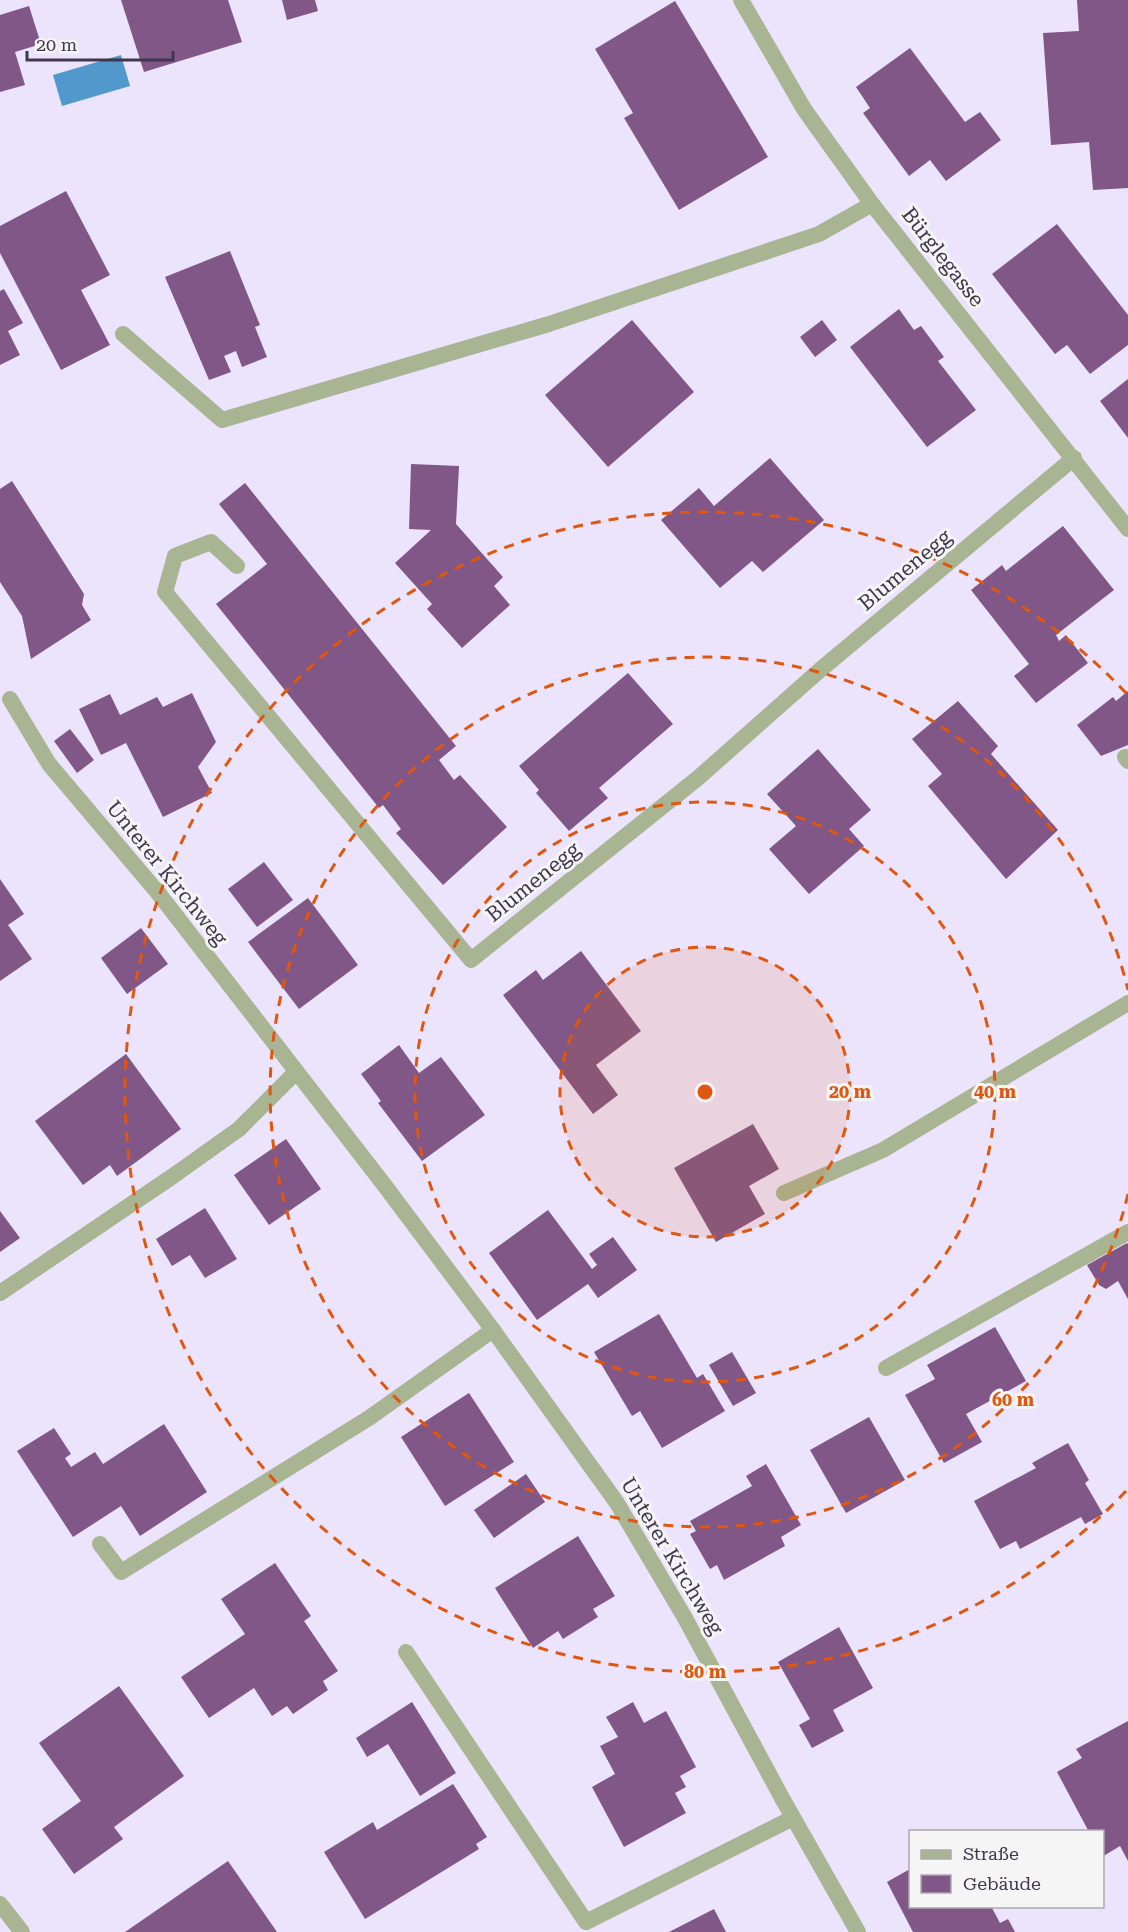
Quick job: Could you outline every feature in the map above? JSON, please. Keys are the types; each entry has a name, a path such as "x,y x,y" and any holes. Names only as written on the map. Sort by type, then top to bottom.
{"street":[{"name":"Bürglegasse","path":"741,0 804,109 872,204 1128,529"},
{"path":"123,334 222,420 414,365 819,234 872,204"},
{"name":"Blumenegg","path":"237,566 211,542 175,556 165,591 471,960 698,778 820,670 1074,458"},
{"name":"Unterer Kirchweg","path":"10,699 49,764 159,894 382,1182 494,1330 617,1503 685,1618 793,1818 858,1932"},
{"path":"784,1193 883,1150 1128,1003"},
{"path":"0,1293 164,1183 239,1129 296,1072"},
{"path":"886,1368 1128,1232"},
{"path":"100,1544 121,1572 369,1418 494,1330"},
{"path":"406,1652 586,1922 793,1818"},
{"path":"0,1904 22,1932"}],"water":[{"path":"121,55 130,86 62,106 53,75"}],"building":[{"path":"121,0 228,0 242,42 144,72"},
{"path":"282,0 315,0 318,11 287,20"},
{"path":"1077,0 1128,0 1128,188 1093,190 1089,142 1051,145 1043,33 1079,31"},
{"path":"675,1 768,157 679,210 624,118 633,113 595,49"},
{"path":"29,6 41,44 15,52 25,85 0,92 0,15"},
{"path":"910,48 965,122 980,112 1001,140 946,181 930,160 909,176 863,113 870,108 856,87"},
{"path":"66,191 110,275 81,290 110,345 61,370 0,253 0,226"},
{"path":"1057,224 1128,315 1128,345 1090,374 1067,345 1055,354 992,274"},
{"path":"230,251 260,325 255,327 267,357 242,367 236,351 224,356 231,372 209,380 165,277"},
{"path":"4,289 23,323 8,331 20,355 0,365 0,291"},
{"path":"899,309 914,330 921,326 944,357 938,361 976,410 927,447 850,347"},
{"path":"632,320 694,392 608,467 545,395"},
{"path":"822,320 837,340 815,357 800,337"},
{"path":"1128,379 1128,438 1100,401"},
{"path":"770,458 824,520 763,572 752,561 720,588 661,520 699,488 714,506"},
{"path":"411,464 459,466 456,524 503,577 494,586 510,605 462,648 427,609 432,604 395,563 431,530 409,529"},
{"path":"12,481 84,594 82,605 91,620 31,659 22,616 0,582 0,489"},
{"path":"245,483 456,746 439,760 454,780 460,775 507,827 443,885 396,833 401,829 383,805 379,808 216,604 267,564 219,504"},
{"path":"1063,526 1114,590 1056,635 1059,641 1066,635 1088,663 1036,703 1014,676 1029,664 971,590 1002,565 1006,571"},
{"path":"628,673 673,724 599,788 608,798 569,831 536,793 539,790 519,766"},
{"path":"1128,691 1128,745 1101,756 1077,725 1113,697 1116,701"},
{"path":"192,693 216,742 198,767 212,793 163,817 126,743 101,755 79,709 110,694 120,715 157,697 163,707"},
{"path":"958,701 998,746 991,754 1058,830 1006,879 928,786 942,774 912,739"},
{"path":"70,729 94,760 77,773 54,741"},
{"path":"818,749 871,810 849,829 864,846 809,894 769,849 796,826 767,794"},
{"path":"264,862 293,900 257,927 228,889"},
{"path":"0,879 24,914 8,925 32,959 0,981"},
{"path":"308,898 358,965 299,1009 248,942"},
{"path":"141,928 168,964 127,994 101,958"},
{"path":"581,951 641,1031 596,1065 618,1095 593,1114 503,995 536,970 543,980"},
{"path":"399,1045 419,1073 441,1057 485,1115 422,1161 378,1103 381,1101 361,1074"},
{"path":"126,1054 181,1129 117,1176 110,1165 83,1185 35,1121"},
{"path":"753,1124 779,1169 749,1186 765,1214 716,1242 674,1168"},
{"path":"286,1139 321,1189 269,1225 234,1175"},
{"path":"205,1208 237,1259 205,1278 190,1255 172,1266 156,1239"},
{"path":"548,1210 592,1269 597,1265 589,1254 613,1237 637,1270 598,1298 588,1284 537,1320 489,1253"},
{"path":"0,1211 20,1238 0,1252"},
{"path":"1127,1243 1128,1299 1118,1281 1106,1289 1099,1285 1087,1265"},
{"path":"659,1314 697,1378 703,1374 725,1411 662,1448 640,1411 632,1416 594,1352"},
{"path":"995,1327 1026,1381 966,1414 982,1442 944,1463 905,1395 935,1379 927,1365"},
{"path":"732,1352 756,1393 733,1406 709,1365"},
{"path":"469,1393 514,1462 445,1506 401,1437"},
{"path":"869,1417 905,1480 846,1513 810,1450"},
{"path":"164,1424 207,1492 140,1536 121,1506 73,1537 17,1451 54,1428 71,1454 65,1458 71,1467 95,1452 103,1464"},
{"path":"1068,1443 1089,1480 1085,1483 1103,1514 1085,1524 1081,1517 1020,1549 1016,1541 1000,1549 974,1501 1036,1468 1032,1463"},
{"path":"766,1464 801,1525 781,1537 785,1546 724,1580 717,1565 710,1569 690,1534 696,1531 690,1521 752,1486 746,1476"},
{"path":"526,1474 545,1502 494,1538 474,1510"},
{"path":"578,1536 615,1596 593,1609 598,1617 563,1639 558,1631 533,1648 495,1588"},
{"path":"275,1563 311,1616 304,1621 338,1671 323,1681 328,1690 293,1714 287,1706 272,1716 254,1688 209,1718 181,1677 245,1634 221,1599"},
{"path":"839,1627 873,1688 833,1710 844,1731 812,1748 799,1725 810,1719 778,1662"},
{"path":"119,1686 184,1776 114,1827 123,1839 74,1874 42,1829 81,1801 39,1743"},
{"path":"412,1702 456,1773 420,1796 388,1744 367,1757 356,1738"},
{"path":"633,1702 644,1723 666,1711 696,1767 680,1776 686,1787 675,1793 686,1813 624,1847 592,1787 615,1774 600,1746 618,1737 606,1717"},
{"path":"1128,1721 1128,1861 1120,1846 1104,1856 1104,1830 1088,1830 1057,1772 1082,1758 1076,1749"},
{"path":"453,1784 487,1837 476,1844 479,1849 365,1919 324,1852 373,1822 377,1830"},
{"path":"228,1861 277,1932 125,1932"},
{"path":"909,1870 909,1908 992,1908 1000,1923 1008,1919 1015,1932 913,1932 887,1882"},
{"path":"714,1909 726,1932 669,1932"}]}
